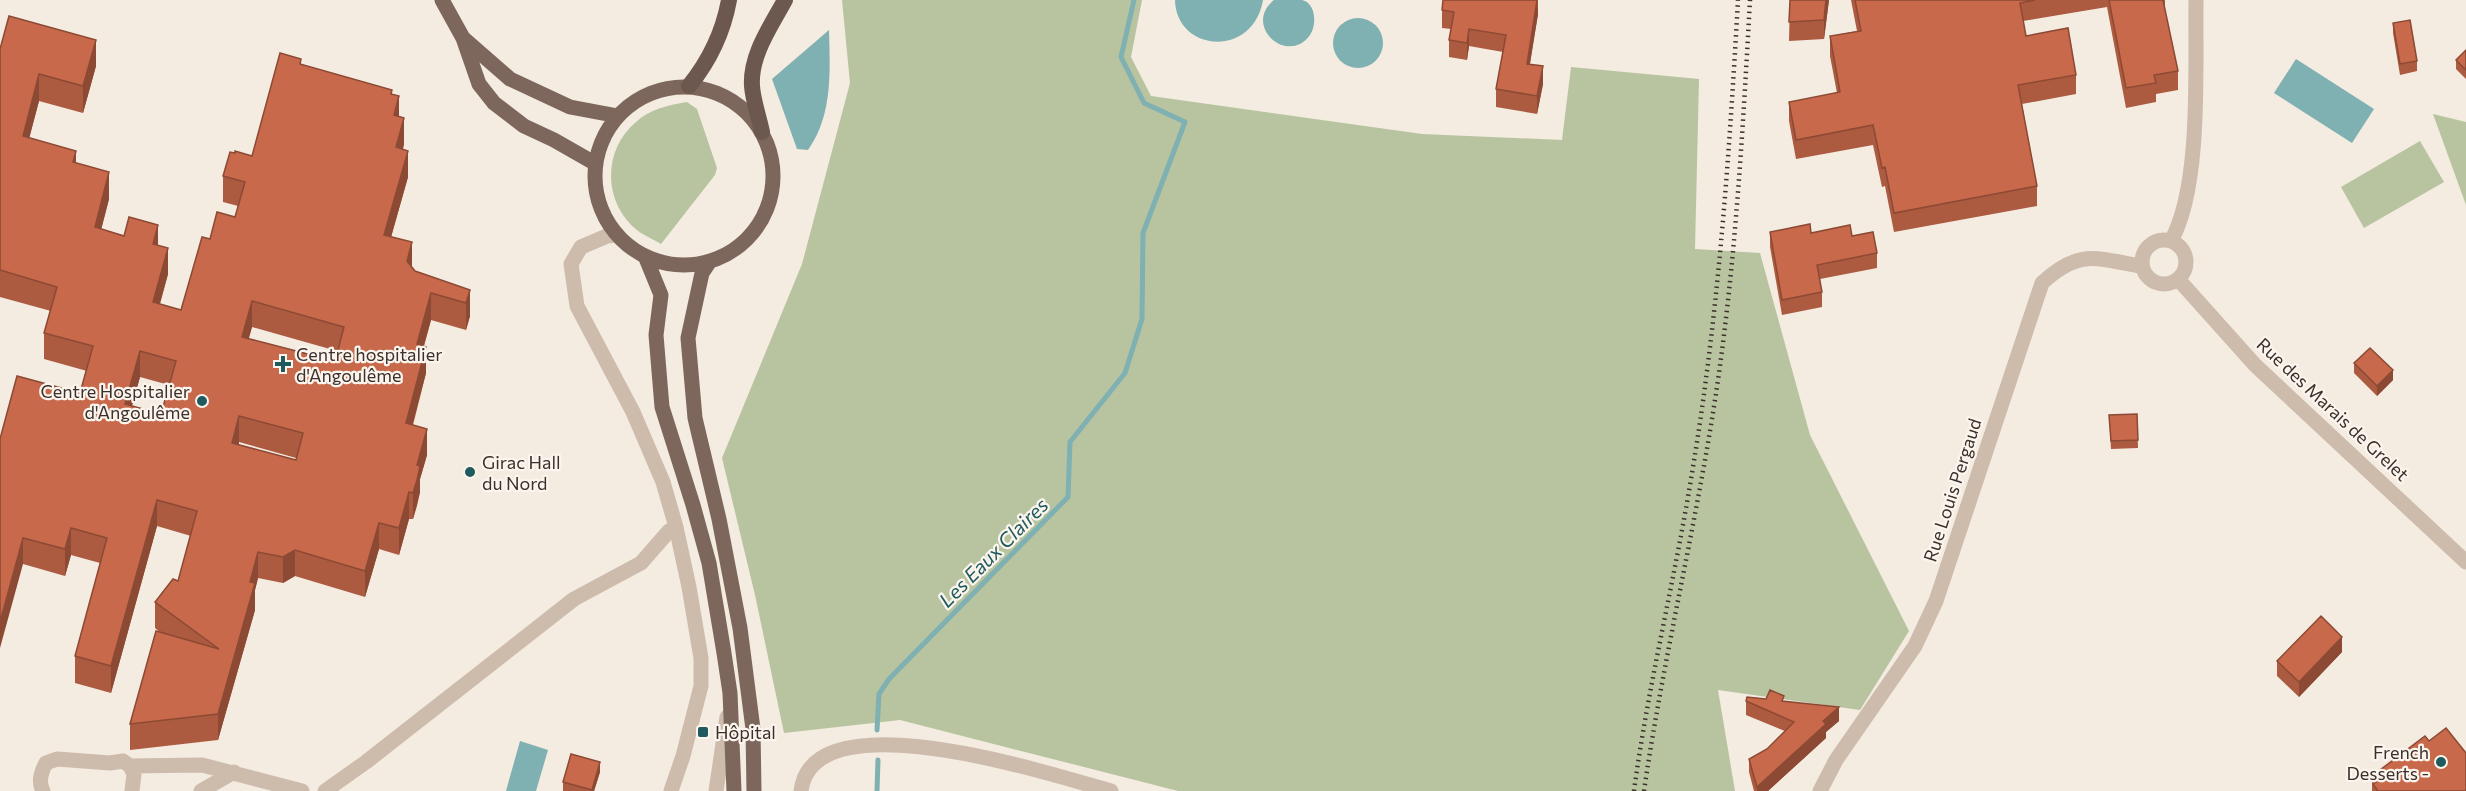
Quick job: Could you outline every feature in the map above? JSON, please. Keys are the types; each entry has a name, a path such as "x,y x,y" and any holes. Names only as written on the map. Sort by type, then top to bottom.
{"highway":[{"path":"689,86 709,60 716,45 729,0"},
{"path":"762,132 752,86 753,65 764,39 786,0"}],"main road":[{"path":"442,0 463,38 479,84 494,103 524,126 596,164"},
{"path":"463,38 510,80 570,107 618,116"},
{"path":"689,86 718,93 743,109 762,132 772,156 773,183 767,209 753,232 734,250 710,261 688,265 666,263 645,256 617,235 600,203 596,184 596,164 603,139 618,116 633,103 650,93 669,87 689,86"},
{"path":"645,256 661,295 656,335 662,407 709,563 730,693 734,791"},
{"path":"710,261 702,273 688,338 695,418 719,519 740,628 753,729 754,791"}],"street":[{"path":"2170,241 2179,226 2189,188 2194,112 2196,0"},
{"path":"617,235 607,236 581,248 571,264 577,306 652,451 676,527 689,587 702,670 701,686 671,791"},
{"path":"2163,240 2170,241 2179,246 2186,258 2184,271 2178,279 2166,285 2159,284 2147,278 2141,266 2144,251 2149,245 2163,240"},
{"name":"Rue Louis Pergaud","path":"1820,791 1836,760 1915,646 1936,601 2042,283 2059,267 2075,260 2093,258 2141,266"},
{"name":"Rue des Marais de Grelet","path":"2178,279 2255,365 2466,562"},
{"path":"325,791 359,768 574,599 641,563 676,527"},
{"path":"716,791 730,693"},
{"path":"801,791 807,772 819,759 835,750 854,745 930,748 1011,764 1111,791"},
{"path":"44,791 40,780 42,770 51,760 123,761 130,766 134,774 132,791"},
{"path":"130,766 202,765 302,791"},
{"path":"201,791 234,772"}],"green space":[{"path":"842,0 1142,0 1131,57 1151,96 1422,134 1562,140 1571,67 1699,79 1695,249 1760,253 1810,435 1909,631 1860,710 1718,690 1735,791 1178,791 900,720 784,733 755,595 722,458 802,264 850,83"},
{"path":"687,102 697,109 717,168 715,175 661,244 641,233 628,222 619,209 613,194 612,163 625,134 636,122 660,108"},
{"path":"2433,114 2466,122 2466,205"},
{"path":"2420,141 2444,182 2364,228 2341,187"}],"water":[{"path":"1175,0 1263,0 1256,19 1245,32 1231,40 1216,42 1201,38 1188,30 1179,17"},
{"path":"1274,0 1302,0 1310,5 1314,15 1314,26 1310,35 1301,43 1291,46 1281,44 1272,39 1266,31 1263,21 1265,10"},
{"path":"1353,18 1363,18 1376,25 1383,38 1383,48 1376,61 1363,68 1353,68 1344,64 1337,57 1333,48 1333,38 1337,29 1344,22"},
{"path":"829,30 828,92 822,122 808,150 797,149 772,79"},
{"path":"2296,59 2374,109 2352,143 2274,93"},
{"path":"520,741 548,750 536,791 506,791"}],"building":[{"path":"1443,0 1537,0 1527,64 1543,66 1537,96 1496,89 1506,35 1469,29 1467,43 1449,40 1454,12 1442,10"},
{"path":"1790,0 1826,0 1824,20 1789,22"},
{"path":"1855,0 2035,0 2020,3 2026,36 2068,28 2076,75 2018,85 2037,186 1894,213 1885,167 1882,168 1873,125 1796,140 1789,102 1840,92 1830,36 1861,31"},
{"path":"2109,0 2163,0 2178,71 2154,75 2156,83 2126,88"},
{"name":"Centre Hospitalier d'Angoulême","path":"9,16 96,40 83,86 39,74 23,136 76,151 73,162 109,172 95,227 124,236 129,217 158,225 153,244 168,248 153,302 181,310 202,237 210,239 217,212 235,217 245,182 223,176 230,152 235,153 235,151 252,156 280,53 301,59 300,64 392,90 391,94 399,96 394,115 404,118 396,147 408,151 384,235 412,242 407,261 415,271 470,290 466,303 431,293 417,344 426,347 406,423 427,429 417,465 420,466 417,480 413,493 409,492 399,528 379,523 365,571 295,550 283,557 258,552 250,582 255,583 218,714 130,724 156,631 219,649 155,602 173,579 178,581 197,511 157,500 111,666 75,656 107,538 71,528 65,549 23,538 0,622 0,439 17,376 80,393 93,346 44,333 57,287 0,270 0,49","holes":["252,301 344,327 335,361 242,337","140,351 176,361 161,414 125,404","239,416 303,433 296,460 232,443"]},
{"path":"2410,20 2417,61 2400,64 2393,23"},
{"path":"2466,50 2466,70 2456,60"},
{"path":"1810,224 1811,233 1850,225 1852,236 1873,232 1877,253 1817,265 1822,292 1782,300 1770,232"},
{"path":"2370,348 2393,370 2377,386 2354,363"},
{"path":"2137,414 2138,440 2111,441 2109,415"},
{"path":"2321,616 2342,637 2299,682 2277,661"},
{"path":"1770,690 1784,696 1782,701 1839,707 1823,721 1826,724 1757,787 1749,759 1767,749 1794,722 1746,701 1747,697 1766,699"},
{"path":"2446,728 2466,753 2466,791 2378,791 2373,784 2376,782 2372,776 2425,736 2429,741"},
{"path":"571,754 600,762 592,790 563,782"}],"waterway":[{"name":"Les Eaux Claires","path":"877,730 879,694 889,679 1068,497 1070,442 1125,373 1142,319 1143,233 1185,122 1144,103 1121,57 1134,0"},
{"name":"Les Eaux Claires","path":"877,791 878,760"}],"railway":[{"path":"1634,791 1646,713 1691,479 1708,360 1726,180 1738,0"},
{"path":"1644,791 1718,380 1734,238 1750,0"}],"place":[{"name":"Centre hospitalier d'Angoulême","path":"283,364"},
{"name":"Centre Hospitalier d'Angoulême","path":"202,401"},
{"name":"Girac Hall du Nord","path":"470,472"},
{"name":"Hôpital","path":"703,732"},
{"name":"French Desserts -","path":"2441,762"}]}
